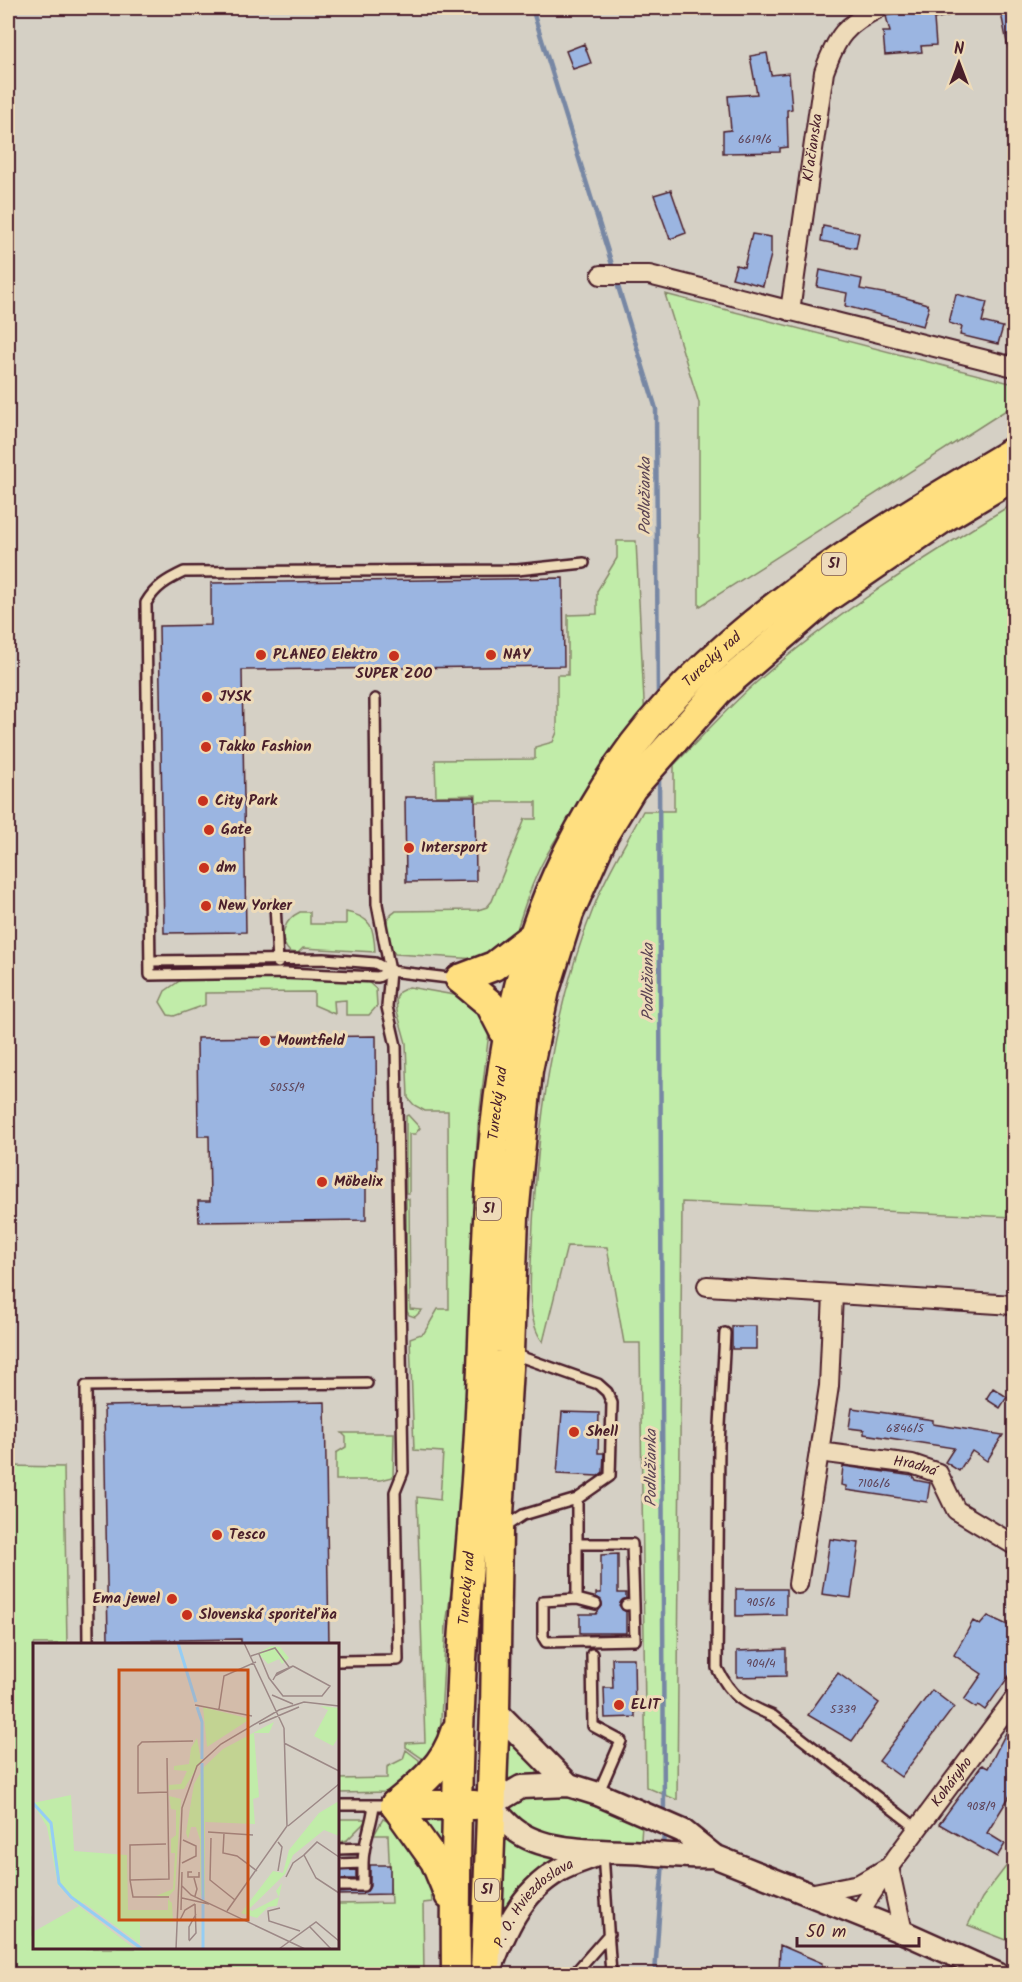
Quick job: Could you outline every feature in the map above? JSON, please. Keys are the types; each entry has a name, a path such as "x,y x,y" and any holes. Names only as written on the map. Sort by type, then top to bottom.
{"main road":[{"name":"Turecký rad","path":"486,1974 495,1710 498,1530 509,1352 514,1216 528,1070 534,935 579,831 621,763 672,701 726,647 804,585 854,550 1014,451"},
{"name":"Turecký rad","path":"456,1974 456,1804 460,1715 483,1365 490,1198 508,1039 565,924 585,873 618,808 645,770 675,736 729,680 825,599 945,517 1014,476"},
{"path":"460,980 495,966 534,935"},
{"path":"495,966 533,987"},
{"path":"460,980 506,987 533,987"},
{"path":"460,980 490,1004 508,1039"},
{"path":"385,1805 421,1784 446,1755 460,1715"},
{"path":"385,1805 491,1805"},
{"path":"385,1805 435,1861 455,1915"}],"street":[{"name":"Kľačianska","path":"790,311 824,72 834,43 856,19 879,8"},
{"path":"601,275 649,275 1014,367"},
{"path":"707,1286 1014,1305"},
{"path":"798,1584 829,1386 833,1294"},
{"name":"Hradná","path":"819,1452 912,1464 938,1473 956,1510 1014,1545"},
{"name":"Koháryho","path":"858,1914 889,1867 1014,1699"},
{"name":"P. O. Hviezdoslava","path":"495,1710 569,1785"},
{"name":"P. O. Hviezdoslava","path":"714,1856 682,1858 643,1853 603,1853 560,1847 514,1830 491,1805 521,1787 569,1785 598,1794 683,1832 714,1856 903,1932 997,1974"},
{"name":"P. O. Hviezdoslava","path":"486,1974 503,1935 521,1903 544,1880 560,1870 603,1853"},
{"path":"889,1867 903,1932"},
{"name":"Koháryho","path":"809,1894 859,1884 889,1867"}],"lane":[{"path":"390,970 378,977 284,973 150,975 146,603 151,594 164,582 184,572 517,570 584,563"},
{"path":"339,1661 398,1660 395,1492 403,1472 396,1046 387,1007 390,970 377,904 375,699"},
{"path":"275,904 276,959 284,973"},
{"path":"150,961 276,959 375,963 390,970 460,980"},
{"path":"724,1333 719,1444 717,1668 727,1690 749,1706 773,1716 918,1829"},
{"path":"498,1530 523,1515 577,1499 610,1476 612,1403 607,1392 598,1384 509,1352"},
{"path":"88,1643 86,1386 367,1383"},
{"path":"577,1499 577,1599"},
{"path":"577,1544 632,1545 630,1605 635,1640 546,1642 543,1637 543,1601 577,1599 596,1604"},
{"path":"592,1654 593,1725 621,1741 598,1794"},
{"path":"339,1805 385,1805"},
{"path":"339,1886 363,1886 363,1848 372,1824 385,1805"},
{"path":"339,1849 363,1848"},
{"path":"603,1853 603,1888 611,1974"},
{"path":"339,1864 363,1863"},
{"path":"574,1974 609,1934"}],"green space":[{"path":"665,294 1014,384 1014,405 699,607 699,403"},
{"path":"1014,503 1014,1217 682,1202 677,1800 646,1787 640,1343 624,1343 607,1247 567,1246 543,1342 537,1333 531,1309 530,1281 538,1158 549,1071 567,987 600,892 643,811 674,811 674,765 747,691 819,632 915,565"},
{"path":"617,541 636,541 645,721 568,820 546,856 527,898 513,942 478,959 395,954 388,943 385,931 388,920 396,911 478,910 487,907 492,901 525,819 536,819 536,802 476,802 476,795 436,796 435,760 535,759 535,747 553,742 557,732 557,675 568,675 568,615 597,614 597,591 617,558"},
{"path":"300,912 310,912 310,924 346,924 346,912 361,917 372,930 375,952 303,948 298,953 290,952 284,941 284,929 290,919"},
{"path":"329,978 367,981 376,989 377,1006 369,1015 346,1015 346,1000 334,1001 335,1014 314,1005 314,992 205,993 205,1005 174,1016 168,1015 160,1002 165,991 181,980"},
{"path":"409,987 471,998 489,1032 478,1126 474,1195 473,1378 461,1524 446,1625 440,1737 429,1763 406,1747 406,1743 425,1742 417,1497 440,1500 443,1452 414,1450 410,1338 424,1333 438,1309 449,1309 448,1111 425,1111 414,1105 408,1098 406,1043 396,999 399,992"},
{"path":"408,1115 420,1128 415,1134 409,1134 409,1193 406,1193 406,1116"},
{"path":"406,1198 409,1199 410,1309 422,1310 415,1317 409,1315 407,1311"},
{"path":"342,1433 394,1433 393,1477 381,1480 336,1480 336,1453 346,1447 346,1437"},
{"path":"8,1466 64,1467 67,1643 33,1643 33,1949 339,1949 339,1904 391,1903 388,1835 374,1835 383,1819 401,1827 430,1882 432,1902 423,1903 424,1974 8,1974"},
{"path":"482,1647 480,1784 477,1784"},
{"path":"509,1738 537,1771 537,1775 504,1779 505,1739"},
{"path":"406,1750 419,1760 419,1766 389,1792 339,1793 339,1779 387,1778 387,1767 403,1759"},
{"path":"536,1795 575,1799 642,1824 641,1840 608,1841 559,1836 527,1826 512,1818 506,1805"},
{"path":"447,1818 447,1857 417,1819"},
{"path":"339,1819 368,1819 347,1840 339,1843"},
{"path":"504,1837 520,1846 553,1857 554,1861 533,1876 500,1913"},
{"path":"1014,1856 1014,1943 968,1925 982,1898"}],"building":[{"path":"923,8 959,8 959,13 934,19 936,45 921,46 922,52 885,55 883,32 890,32 886,16"},
{"path":"1000,8 1014,8 1014,47 1008,48"},
{"path":"584,44 591,63 573,69 566,51"},
{"path":"767,53 771,75 789,73 792,109 787,110 788,147 780,148 780,152 723,153 723,131 731,130 728,96 757,94 750,56"},
{"path":"671,190 686,233 670,239 654,195"},
{"path":"823,226 859,233 856,248 821,241"},
{"path":"752,234 771,237 771,255 763,286 732,278 736,265 744,267"},
{"path":"820,270 862,279 860,289 927,304 929,307 923,326 845,306 847,293 817,287"},
{"path":"956,294 987,302 982,322 1003,327 998,344 960,335 962,327 949,323"},
{"name":"City Park","path":"563,578 564,666 242,670 246,932 164,933 159,626 211,625 211,583"},
{"path":"405,797 475,797 476,881 406,882"},
{"path":"376,1036 377,1184 366,1184 366,1220 199,1222 198,1201 210,1201 209,1136 198,1136 197,1038"},
{"path":"732,1326 756,1326 756,1349 732,1349"},
{"path":"993,1388 1007,1397 1000,1408 986,1399"},
{"name":"Tesco","path":"325,1402 329,1643 241,1643 241,1639 108,1641 104,1406"},
{"path":"852,1408 933,1420 933,1424 1003,1435 987,1461 972,1451 959,1471 945,1462 954,1448 864,1434 864,1430 849,1428"},
{"path":"562,1412 599,1413 598,1453 604,1453 603,1472 598,1476 557,1474"},
{"path":"843,1466 913,1476 915,1480 930,1483 927,1502 846,1490 846,1486 841,1485"},
{"path":"830,1539 859,1543 851,1598 822,1594"},
{"path":"618,1554 618,1593 626,1593 626,1598 619,1605 626,1612 626,1633 580,1633 580,1614 596,1614 602,1606 601,1600 596,1597 596,1593 601,1593 601,1555"},
{"path":"736,1589 786,1589 786,1615 736,1616"},
{"path":"988,1616 1014,1628 1014,1669 985,1710 978,1705 976,1708 964,1700 982,1674 954,1655 973,1621 980,1625"},
{"path":"786,1649 786,1676 737,1677 737,1651"},
{"path":"612,1658 634,1658 635,1717 605,1718 604,1688 613,1688"},
{"path":"838,1673 879,1703 852,1741 808,1715"},
{"path":"932,1690 954,1707 901,1777 879,1761"},
{"path":"1014,1717 1014,1789 987,1833 1005,1844 997,1857 939,1824 982,1765 988,1768"},
{"path":"370,1865 390,1865 390,1894 339,1895 339,1893 367,1891 370,1886"},
{"path":"356,1870 356,1879 339,1879 339,1871"},
{"path":"780,1945 822,1963 821,1974 779,1974"}],"waterway":[{"name":"Podlužianka","path":"532,8 614,271"},
{"name":"Podlužianka","path":"616,280 656,409 658,700"},
{"name":"Podlužianka","path":"659,774 664,1816"},
{"name":"Podlužianka","path":"663,1849 664,1830"},
{"name":"Podlužianka","path":"655,1974 663,1860"}],"place":[{"name":"PLANEO Elektro","path":"261,655"},
{"name":"NAY","path":"491,655"},
{"name":"SUPER ZOO","path":"394,656"},
{"name":"JYSK","path":"207,697"},
{"name":"Takko Fashion","path":"206,747"},
{"name":"City Park","path":"203,801"},
{"name":"Gate","path":"209,830"},
{"name":"Intersport","path":"409,848"},
{"name":"dm","path":"204,868"},
{"name":"New Yorker","path":"206,906"},
{"name":"Mountfield","path":"265,1041"},
{"name":"Möbelix","path":"322,1182"},
{"name":"Shell","path":"574,1432"},
{"name":"Tesco","path":"217,1535"},
{"name":"Ema jewel","path":"172,1599"},
{"name":"Slovenská sporiteľňa","path":"187,1615"},
{"name":"ELIT","path":"619,1705"}]}
